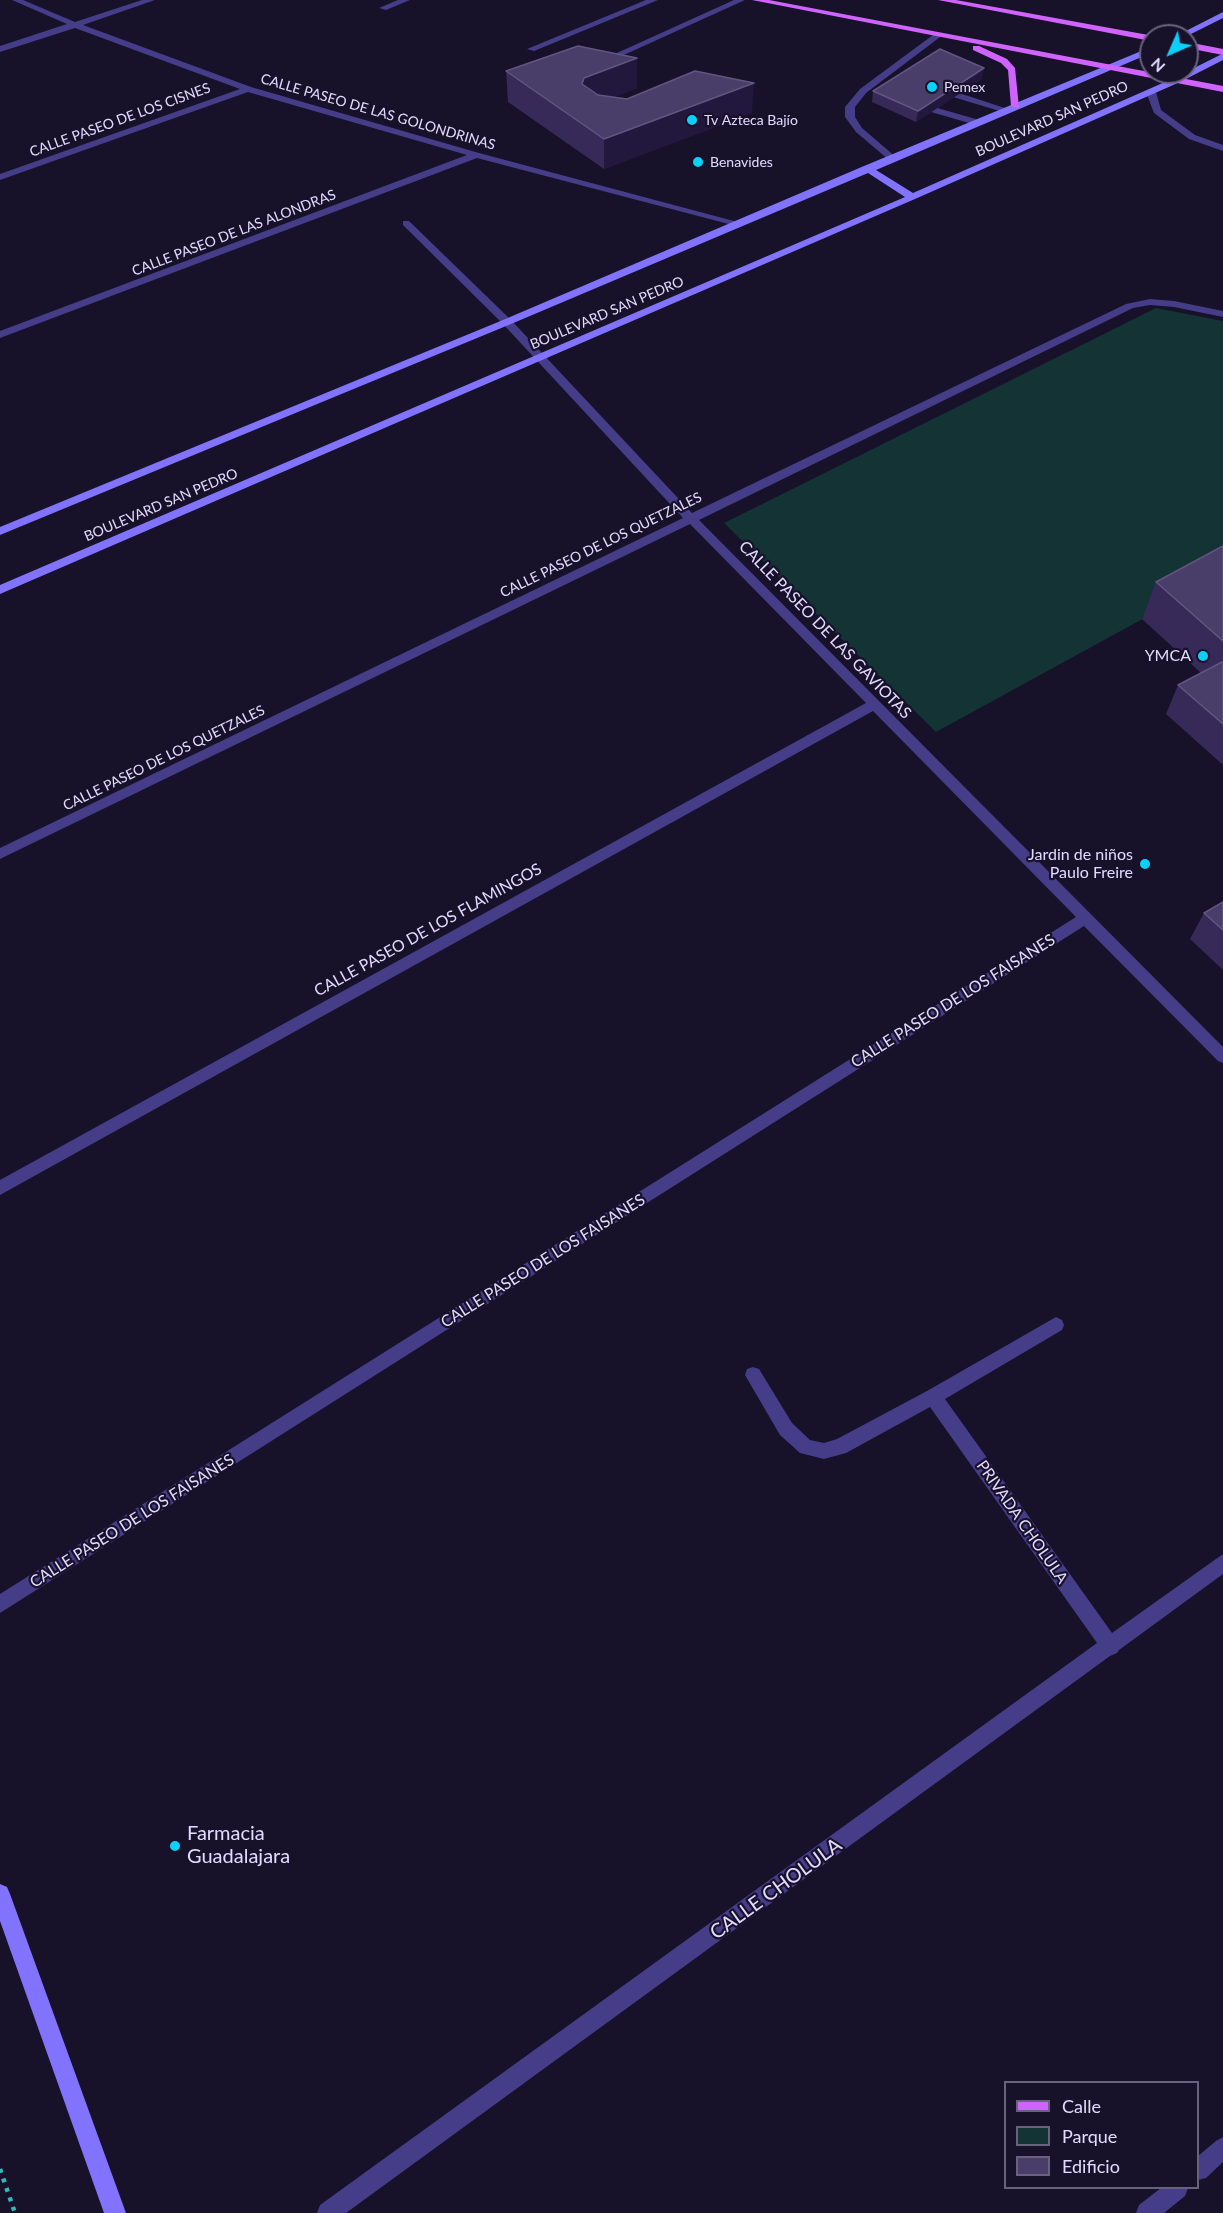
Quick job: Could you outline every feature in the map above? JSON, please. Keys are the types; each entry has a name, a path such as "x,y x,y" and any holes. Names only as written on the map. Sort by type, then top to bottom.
{"main road":[{"path":"756,0 1139,73"},
{"path":"942,0 1139,36"},
{"path":"940,34 1005,61 1012,70 1015,80 1011,108"},
{"path":"1199,47 1223,52"},
{"path":"1197,84 1223,89"}],"street":[{"name":"CALLE PASEO DE LAS GOLONDRINAS","path":"16,0 76,25 249,89 476,155 740,224"},
{"path":"0,49 151,0"},
{"path":"383,8 406,0"},
{"path":"531,49 654,0"},
{"path":"596,64 741,0"},
{"path":"1199,27 1223,15"},
{"path":"891,158 860,130 850,117 850,107 863,91 894,74 940,34"},
{"name":"BOULEVARD SAN PEDRO","path":"0,531 507,322 976,122 1139,55"},
{"name":"BOULEVARD SAN PEDRO","path":"1199,69 1223,57"},
{"name":"BOULEVARD SAN PEDRO","path":"0,590 539,359 1168,84"},
{"name":"CALLE PASEO DE LOS CISNES","path":"0,177 249,89"},
{"path":"863,91 881,95"},
{"path":"1150,92 1157,111 1192,137 1223,148"},
{"path":"956,95 1011,108"},
{"path":"934,110 976,122"},
{"name":"CALLE PASEO DE LAS ALONDRAS","path":"0,335 476,155"},
{"path":"867,168 912,197"},
{"name":"CALLE PASEO DE LAS GAVIOTAS","path":"406,223 507,322 539,359 690,518 873,705 1223,1057"},
{"name":"CALLE PASEO DE LOS QUETZALES","path":"0,854 1131,306 1150,302 1174,304 1223,314"},
{"name":"CALLE PASEO DE LOS FLAMINGOS","path":"0,1188 873,705"},
{"name":"CALLE PASEO DE LOS FAISANES","path":"0,1604 1085,918"},
{"path":"753,1375 786,1429 806,1447 824,1451 840,1447 933,1397 1056,1325"},
{"name":"PRIVADA CHOLULA","path":"933,1397 1111,1647"},
{"name":"CALLE CHOLULA","path":"328,2213 1111,1647 1223,1563"},
{"path":"0,1894 115,2213"},
{"path":"1199,2168 1223,2148"},
{"path":"1147,2213 1175,2189"}],"path":[{"path":"0,2169 15,2213"}],"green space":[{"path":"1156,308 1223,321 1223,575 936,732 724,523"}],"building":[{"path":"578,46 637,58 584,78 582,84 598,95 627,99 695,71 754,83 604,139 506,71"},
{"name":"Pemex","path":"940,49 984,68 918,111 873,91"},
{"path":"1223,546 1223,641 1156,582"},
{"path":"1222,662 1223,664 1223,724 1178,685"},
{"path":"1223,902 1223,930 1204,913"}],"place":[{"name":"Pemex","path":"932,87"},
{"name":"Tv Azteca Bajío","path":"692,120"},
{"name":"Benavides","path":"698,162"},
{"name":"YMCA","path":"1203,656"},
{"name":"Jardin de niños Paulo Freire","path":"1145,864"},
{"name":"Farmacia Guadalajara","path":"175,1846"}]}
